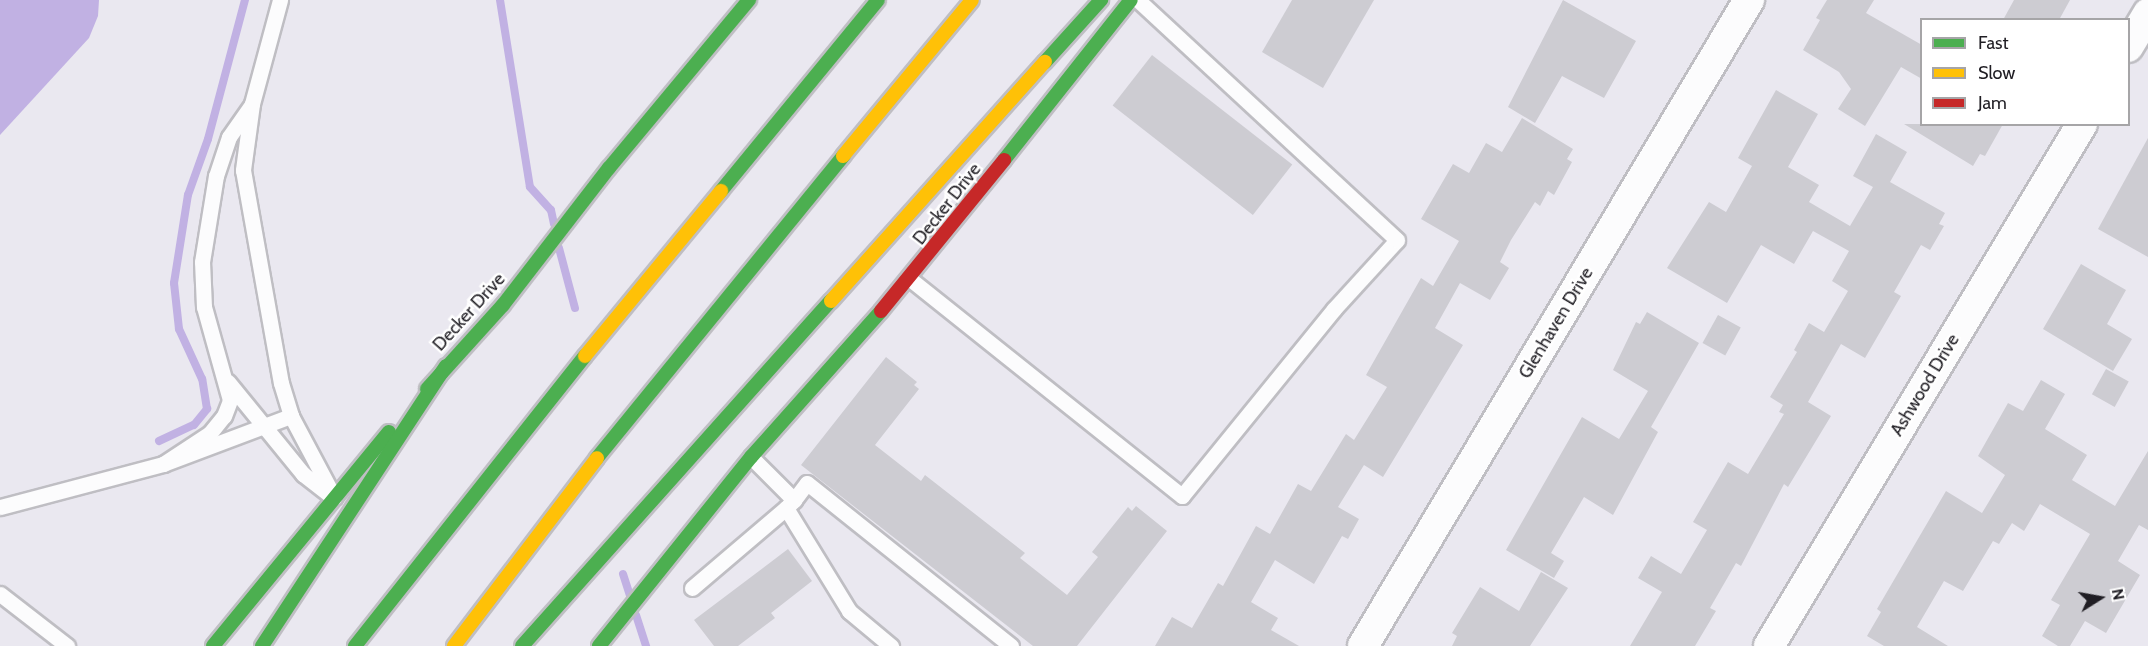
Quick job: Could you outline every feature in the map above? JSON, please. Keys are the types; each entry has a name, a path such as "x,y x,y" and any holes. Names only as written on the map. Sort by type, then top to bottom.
{"main road":[{"name":"Decker Drive","path":"213,646 334,497 446,366 503,305 609,168 749,0"},
{"path":"355,646 571,373 878,0"},
{"path":"454,646 639,403 972,0"},
{"path":"522,646 1101,0"},
{"name":"Decker Drive","path":"600,645 751,457 910,279 1131,0"},
{"path":"262,646 446,366"}],"street":[{"name":"Glenhaven Drive","path":"1364,646 1749,0"},
{"path":"2130,44 2148,14"},
{"name":"Ashwood Drive","path":"1769,646 2081,126"}],"lane":[{"path":"280,0 252,104 243,170 278,372 291,416 334,497"},
{"path":"910,279 1182,495 1334,309 1397,240 1138,0"},
{"path":"163,464 210,433 224,417 230,400 228,382 204,307 202,262 216,176 229,137 252,104"},
{"path":"228,382 303,474 334,497"},
{"path":"0,507 163,464 291,416"},
{"path":"751,457 790,504 849,611 891,646"},
{"path":"692,588 790,504 807,483 1011,646"},
{"path":"0,594 67,646"}],"shaded area":[{"path":"0,0 99,0 98,16 89,38 0,135"}],"building":[{"path":"1292,0 1374,0 1323,88 1262,52"},
{"path":"1563,0 1636,41 1604,98 1562,76 1535,123 1508,107"},
{"path":"1827,0 1874,0 1866,13 1920,44 1920,78 1901,67 1865,126 1838,109 1851,89 1839,72 1803,50 1820,20 1816,18"},
{"path":"2014,0 2070,0 2060,18 2004,18"},
{"path":"1152,55 1292,165 1253,215 1113,105"},
{"path":"1776,90 1818,114 1788,167 1819,185 1809,202 1850,226 1873,187 1853,176 1876,134 1907,152 1890,182 1945,213 1939,224 1944,226 1930,250 1921,245 1894,292 1901,296 1865,358 1841,344 1808,402 1831,416 1788,487 1784,484 1741,566 1736,563 1710,608 1716,611 1695,646 1630,646 1662,592 1638,578 1651,556 1681,574 1707,530 1693,522 1728,462 1748,474 1784,414 1779,412 1783,405 1770,397 1797,352 1794,350 1809,323 1824,332 1848,291 1832,281 1849,251 1813,231 1794,264 1761,245 1727,303 1667,268 1709,202 1726,212 1752,166 1738,158"},
{"path":"1522,118 1573,149 1567,159 1572,162 1554,195 1548,191 1540,206 1535,202 1511,240 1500,262 1509,268 1490,300 1460,283 1435,328 1463,345 1383,477 1364,465 1338,507 1359,519 1348,539 1342,536 1314,584 1275,560 1251,602 1278,618 1271,630 1299,646 1155,646 1172,617 1192,628 1218,583 1223,586 1256,526 1270,534 1298,484 1311,491 1346,434 1354,440 1387,387 1366,375 1421,278 1433,286 1459,241 1421,219 1453,164 1469,173 1486,143 1502,152"},
{"path":"1904,124 2002,126 1985,156 1980,154 1973,166"},
{"path":"2148,138 2148,257 2098,229"},
{"path":"2081,264 2126,290 2107,324 2132,339 2113,371 2043,329"},
{"path":"1647,312 1699,343 1651,427 1658,432 1613,515 1584,497 1551,553 1564,561 1554,578 1506,550 1582,417 1619,439 1648,391 1613,370 1636,322 1640,324"},
{"path":"1718,315 1741,328 1725,356 1702,343"},
{"path":"886,357 917,382 914,385 919,389 875,445 921,481 925,475 1025,553 1020,558 1067,595 1098,557 1092,552 1128,507 1132,511 1136,506 1167,531 1077,646 1033,646 801,465"},
{"path":"2106,369 2129,382 2115,407 2092,394"},
{"path":"2041,380 2065,394 2045,429 2087,455 2072,480 2115,506 2148,451 2148,530 2139,525 2118,561 2140,575 2106,633 2085,621 2070,646 2058,646 2042,636 2060,605 2051,600 2090,534 2040,504 2024,531 2012,523 1999,544 1993,541 1963,591 1944,581 1917,627 1948,646 1884,646 1867,636 1881,612 1877,609 1946,491 1982,513 2005,475 1978,456 2008,403 2023,411"},
{"path":"788,549 812,581 771,613 775,618 738,646 714,646 694,620"},
{"path":"1541,572 1568,588 1530,646 1452,646 1457,636 1452,633 1480,587 1519,611"}],"waterway":[{"path":"159,441 194,425 207,409 202,379 179,329 174,283 188,195 208,139 245,0"},
{"path":"500,0 530,187 551,210 554,224"},
{"path":"559,248 575,308"},
{"path":"623,574 630,595"},
{"path":"636,615 646,646"}],"traffic: fast":[{"path":"427,389 503,305 609,168 749,0"},
{"path":"721,191 878,0"},
{"path":"1045,62 1101,0"},
{"path":"1004,160 1131,0"},
{"path":"597,458 843,156"},
{"path":"522,646 831,301"},
{"path":"599,646 751,457 881,311"},
{"path":"355,646 585,356"},
{"path":"262,646 446,366"},
{"path":"213,646 389,432"}],"traffic: slow":[{"path":"843,156 972,0"},
{"path":"831,301 1045,62"},
{"path":"585,356 721,191"},
{"path":"454,646 597,458"}],"traffic: jam":[{"path":"881,311 1004,160"}]}
